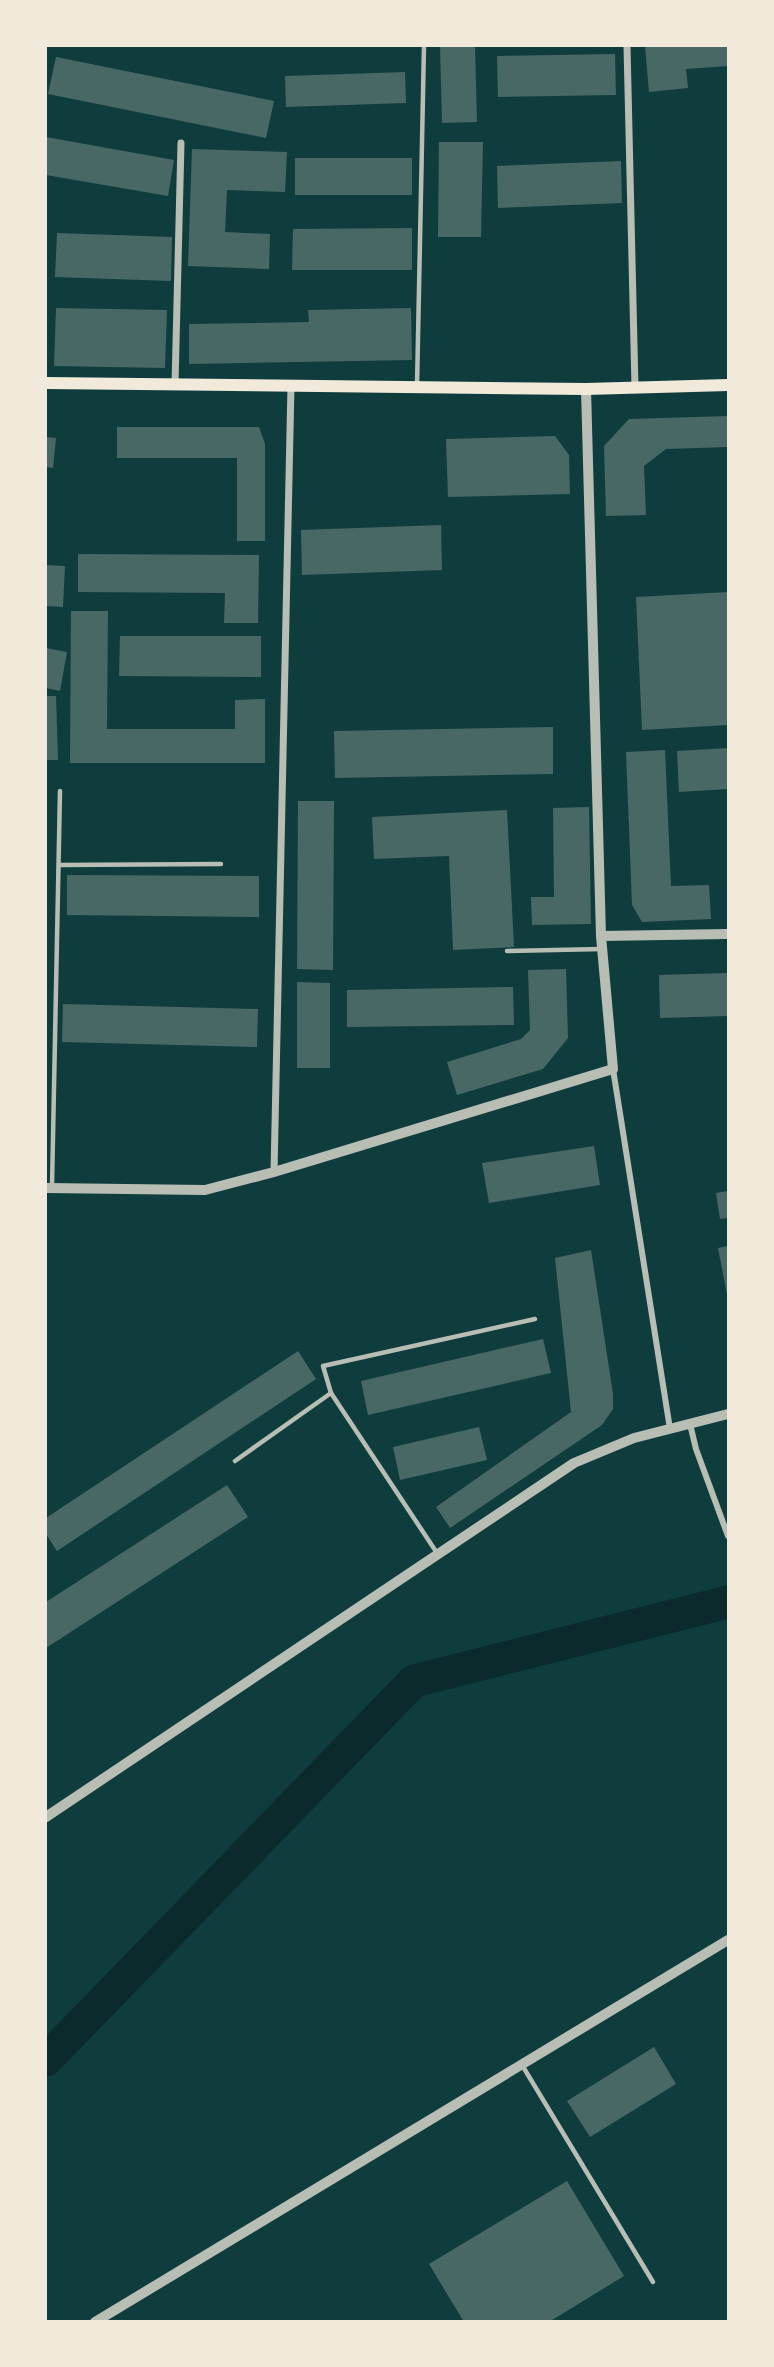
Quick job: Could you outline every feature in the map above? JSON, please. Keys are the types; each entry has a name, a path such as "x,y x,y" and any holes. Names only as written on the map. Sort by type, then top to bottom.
{"main road":[{"path":"46,383 586,389 729,385"}],"street":[{"path":"627,46 635,388"},
{"path":"175,384 181,144"},
{"path":"274,1172 291,385"},
{"path":"586,389 602,949 613,1069 670,1429"},
{"path":"601,936 729,934"},
{"path":"48,1188 205,1190 274,1172 613,1069"},
{"path":"46,1818 574,1463 634,1438 729,1414"},
{"path":"691,1424 696,1449 729,1536"},
{"path":"95,2322 729,1940"}],"lane":[{"path":"417,387 424,46"},
{"path":"48,1188 60,791"},
{"path":"59,865 221,864"},
{"path":"507,951 602,949"},
{"path":"438,1554 331,1393 323,1366 535,1319"},
{"path":"235,1461 331,1393"},
{"path":"522,2064 653,2282"}],"building":[{"path":"440,46 475,46 477,122 442,123"},
{"path":"645,46 728,46 728,66 686,69 688,88 649,92"},
{"path":"615,54 616,95 498,97 497,56"},
{"path":"56,57 274,101 266,138 48,94"},
{"path":"405,72 406,103 286,107 285,76"},
{"path":"46,137 174,160 168,196 46,175"},
{"path":"439,142 483,142 481,237 438,237"},
{"path":"192,149 287,152 285,192 227,190 225,232 270,234 269,269 188,266"},
{"path":"295,158 412,158 412,195 295,195"},
{"path":"621,161 622,203 498,208 497,166"},
{"path":"412,228 412,270 292,270 293,229"},
{"path":"57,233 172,237 171,281 55,277"},
{"path":"56,308 167,310 165,368 54,366"},
{"path":"411,308 412,360 189,364 189,324 309,322 308,310"},
{"path":"728,416 728,447 666,449 644,466 646,515 606,516 604,446 629,419"},
{"path":"117,427 259,427 265,444 265,541 237,541 237,458 117,458"},
{"path":"555,436 569,455 570,494 448,497 446,439"},
{"path":"46,437 56,438 53,468 46,467"},
{"path":"441,525 442,570 302,575 301,530"},
{"path":"78,554 259,555 258,623 224,623 225,593 78,592"},
{"path":"46,565 65,566 63,607 46,606"},
{"path":"728,592 728,725 642,730 636,597"},
{"path":"71,611 108,611 107,729 235,729 235,700 265,699 265,763 70,763"},
{"path":"120,636 261,636 261,677 119,676"},
{"path":"46,648 67,652 60,691 46,688"},
{"path":"46,696 56,696 58,760 46,760"},
{"path":"553,727 553,774 335,778 334,731"},
{"path":"728,748 728,789 679,792 677,751"},
{"path":"665,750 671,886 709,885 711,919 642,922 632,905 626,752"},
{"path":"298,801 334,801 333,970 297,969"},
{"path":"589,807 591,924 532,925 531,897 554,897 553,808"},
{"path":"507,810 514,947 453,950 449,856 374,859 372,817"},
{"path":"67,875 259,876 259,917 67,915"},
{"path":"566,969 568,1038 543,1069 457,1095 447,1062 521,1039 530,1030 528,970"},
{"path":"728,973 728,1016 660,1018 659,975"},
{"path":"297,982 330,983 330,1068 297,1068"},
{"path":"513,987 514,1025 347,1027 347,990"},
{"path":"63,1004 258,1009 257,1047 62,1042"},
{"path":"594,1146 600,1185 489,1203 482,1163"},
{"path":"728,1191 728,1218 720,1219 716,1193"},
{"path":"728,1246 728,1294 727,1294 718,1248"},
{"path":"591,1250 613,1409 602,1425 450,1528 436,1507 571,1412 555,1258"},
{"path":"543,1339 551,1373 368,1415 361,1381"},
{"path":"298,1351 316,1379 57,1551 46,1534 46,1518"},
{"path":"479,1427 487,1460 400,1480 393,1447"},
{"path":"227,1485 248,1517 46,1648 46,1602"},
{"path":"654,2047 676,2084 590,2137 567,2101"},
{"path":"567,2181 624,2276 549,2322 464,2322 429,2264"}],"waterway":[{"path":"46,2060 414,1681 728,1602"}]}
